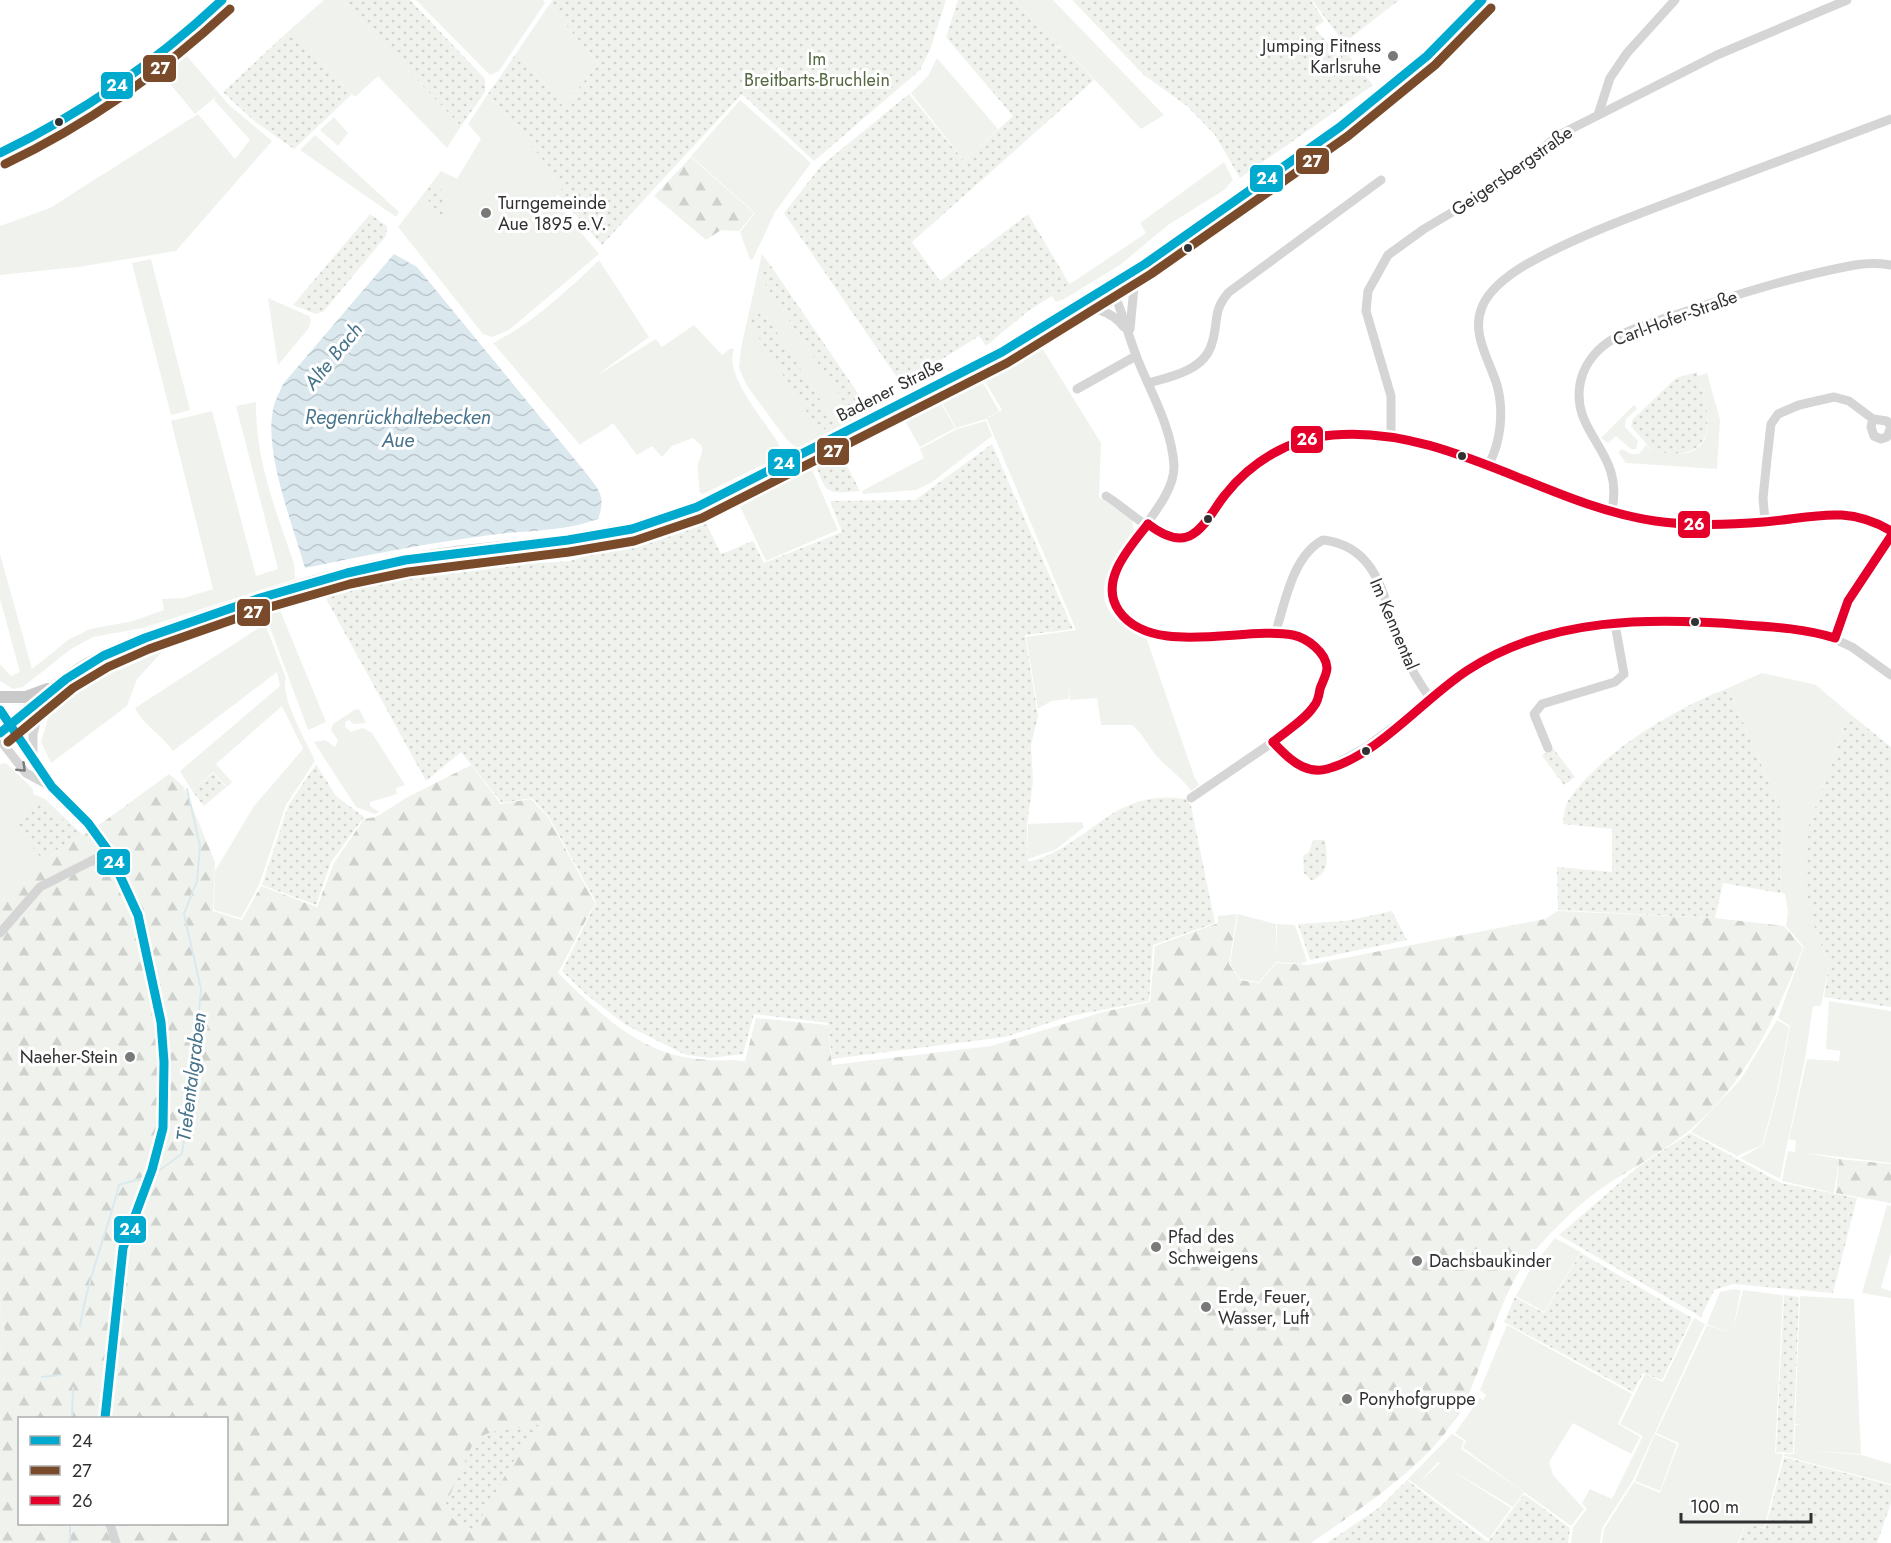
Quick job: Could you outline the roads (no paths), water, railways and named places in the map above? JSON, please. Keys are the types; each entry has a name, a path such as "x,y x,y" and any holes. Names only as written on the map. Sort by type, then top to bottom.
{"main road":[{"name":"Badener Straße","path":"5,729 58,685 88,664 117,649 303,584 433,555 579,541 668,520 1002,352 1145,264 1340,127 1427,56 1482,0"},
{"name":"Badener Straße","path":"0,697 26,698 58,685"},
{"path":"0,710 5,729"}],"street":[{"path":"205,0 213,9"},
{"path":"0,153 36,136 112,93 151,65 222,0"},
{"path":"1598,116 1610,78 1627,53 1675,0"},
{"name":"Geigersbergstraße","path":"1390,437 1391,396 1366,311 1368,291 1388,255 1407,240 1501,183 1559,135 1717,55 1847,0"},
{"path":"1607,90 1624,102"},
{"path":"1489,465 1498,437 1501,411 1497,387 1480,341 1478,322 1492,291 1526,264 1586,235 1891,119"},
{"path":"1148,383 1187,370 1205,358 1212,343 1216,311 1229,292 1381,180"},
{"path":"1129,334 1134,287 1145,264"},
{"name":"Carl-Hofer-Straße","path":"1611,513 1614,475 1604,451 1584,420 1579,400 1585,369 1597,351 1619,336 1730,296 1856,264 1891,265"},
{"path":"1111,285 1136,356 1165,423 1174,467 1167,495 1148,524 1123,555 1111,584 1117,611 1130,624 1160,636 1294,635 1317,647 1328,669 1315,706 1273,742 1191,798"},
{"path":"1073,309 1100,309 1110,313 1129,334"},
{"path":"1077,389 1136,356"},
{"path":"1765,522 1763,498 1771,424 1778,414 1799,405 1834,397 1849,402 1873,419"},
{"path":"1106,496 1166,537 1184,538 1193,534 1226,493 1255,463 1292,444 1330,435 1390,437 1443,448 1489,465 1545,491 1611,513 1686,523 1765,522 1840,512 1861,516 1891,531"},
{"path":"1835,638 1848,602 1891,536"},
{"name":"Im Kennental","path":"1275,634 1290,588 1306,553 1323,540 1354,548 1382,586 1403,652 1430,698"},
{"path":"1273,742 1299,766 1312,770 1328,768 1365,748 1430,698 1493,654 1522,642 1571,629 1616,624 1730,623 1817,632 1835,638 1891,675"},
{"path":"1548,748 1534,714 1542,704 1615,682 1624,674 1616,624"},
{"path":"33,760 33,734 42,699"},
{"path":"5,729 33,760 52,787 88,823 110,852 138,915 161,1022 165,1095 163,1128 153,1170 128,1229 121,1258 105,1417"},
{"path":"0,740 26,773 52,787"},
{"path":"0,933 40,887 110,852"},
{"path":"110,1525 116,1543"}],"water":[{"name":"Regenrückhaltebecken Aue","path":"394,254 417,267 591,479 600,494 601,505 598,519 558,528 490,535 421,546 305,568 276,467 271,427 274,407 283,384"}],"waterway":[{"name":"Tiefentalgraben","path":"154,1174 182,1154 193,1079 201,989 184,914 197,881 200,846 187,789"},
{"name":"Tiefentalgraben","path":"80,1326 88,1290 119,1185 146,1177"},
{"name":"Tiefentalgraben","path":"42,1377 61,1375"},
{"name":"Tiefentalgraben","path":"72,1417 73,1388"},
{"name":"Tiefentalgraben","path":"70,1525 70,1543"}],"place":[{"name":"Jumping Fitness Karlsruhe","path":"1393,56"},
{"name":"Turngemeinde Aue 1895 e.V.","path":"486,213"},
{"name":"Naeher-Stein","path":"130,1057"},
{"name":"Pfad des Schweigens","path":"1156,1247"},
{"name":"Dachsbaukinder","path":"1417,1261"},
{"name":"Erde, Feuer, Wasser, Luft","path":"1206,1307"},
{"name":"Ponyhofgruppe","path":"1347,1399"}],"park label":[{"name":"Im Breitbarts-Bruchlein","path":"817,69"}],"water label":[{"name":"Alte Bach","path":"333,356"}]}
